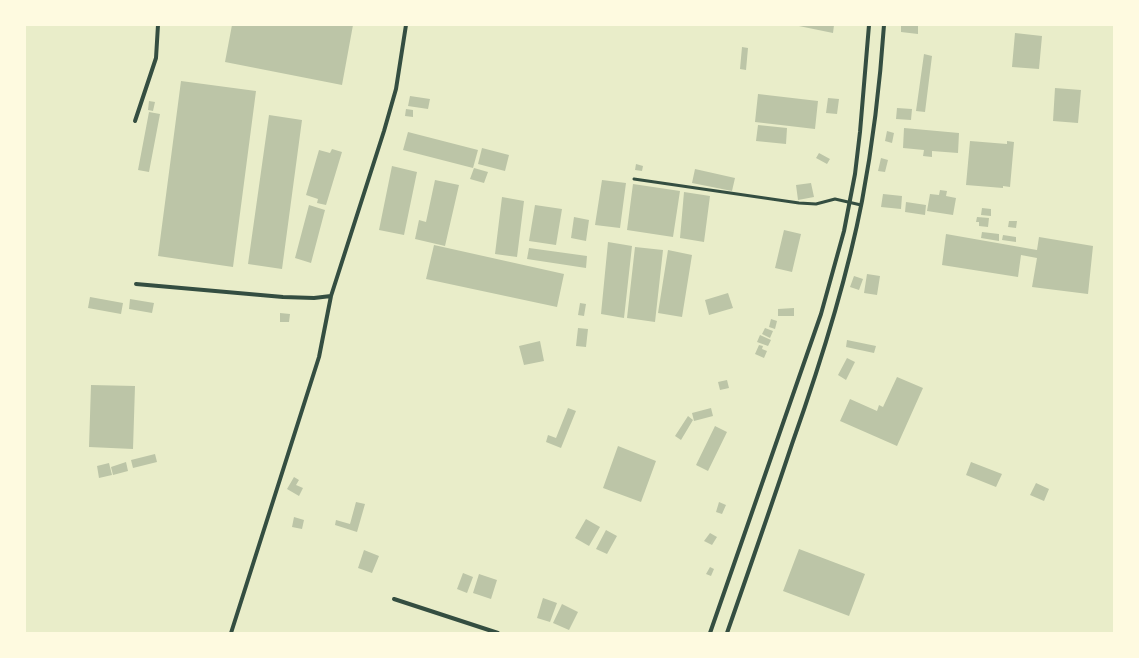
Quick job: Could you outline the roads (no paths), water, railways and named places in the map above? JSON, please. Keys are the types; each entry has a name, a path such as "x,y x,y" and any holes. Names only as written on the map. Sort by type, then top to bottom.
{"street":[{"path":"135,121 156,58 158,25"},
{"path":"231,633 319,357 330,296 384,131 396,89 406,25"},
{"path":"710,633 821,314 850,202 860,132 869,25"},
{"path":"727,633 816,374 836,308 861,205 879,84 884,25"},
{"path":"136,284 283,297 314,298 330,296"},
{"path":"394,599 498,633"}],"lane":[{"path":"634,179 799,203 816,204 835,199 861,205"}]}
